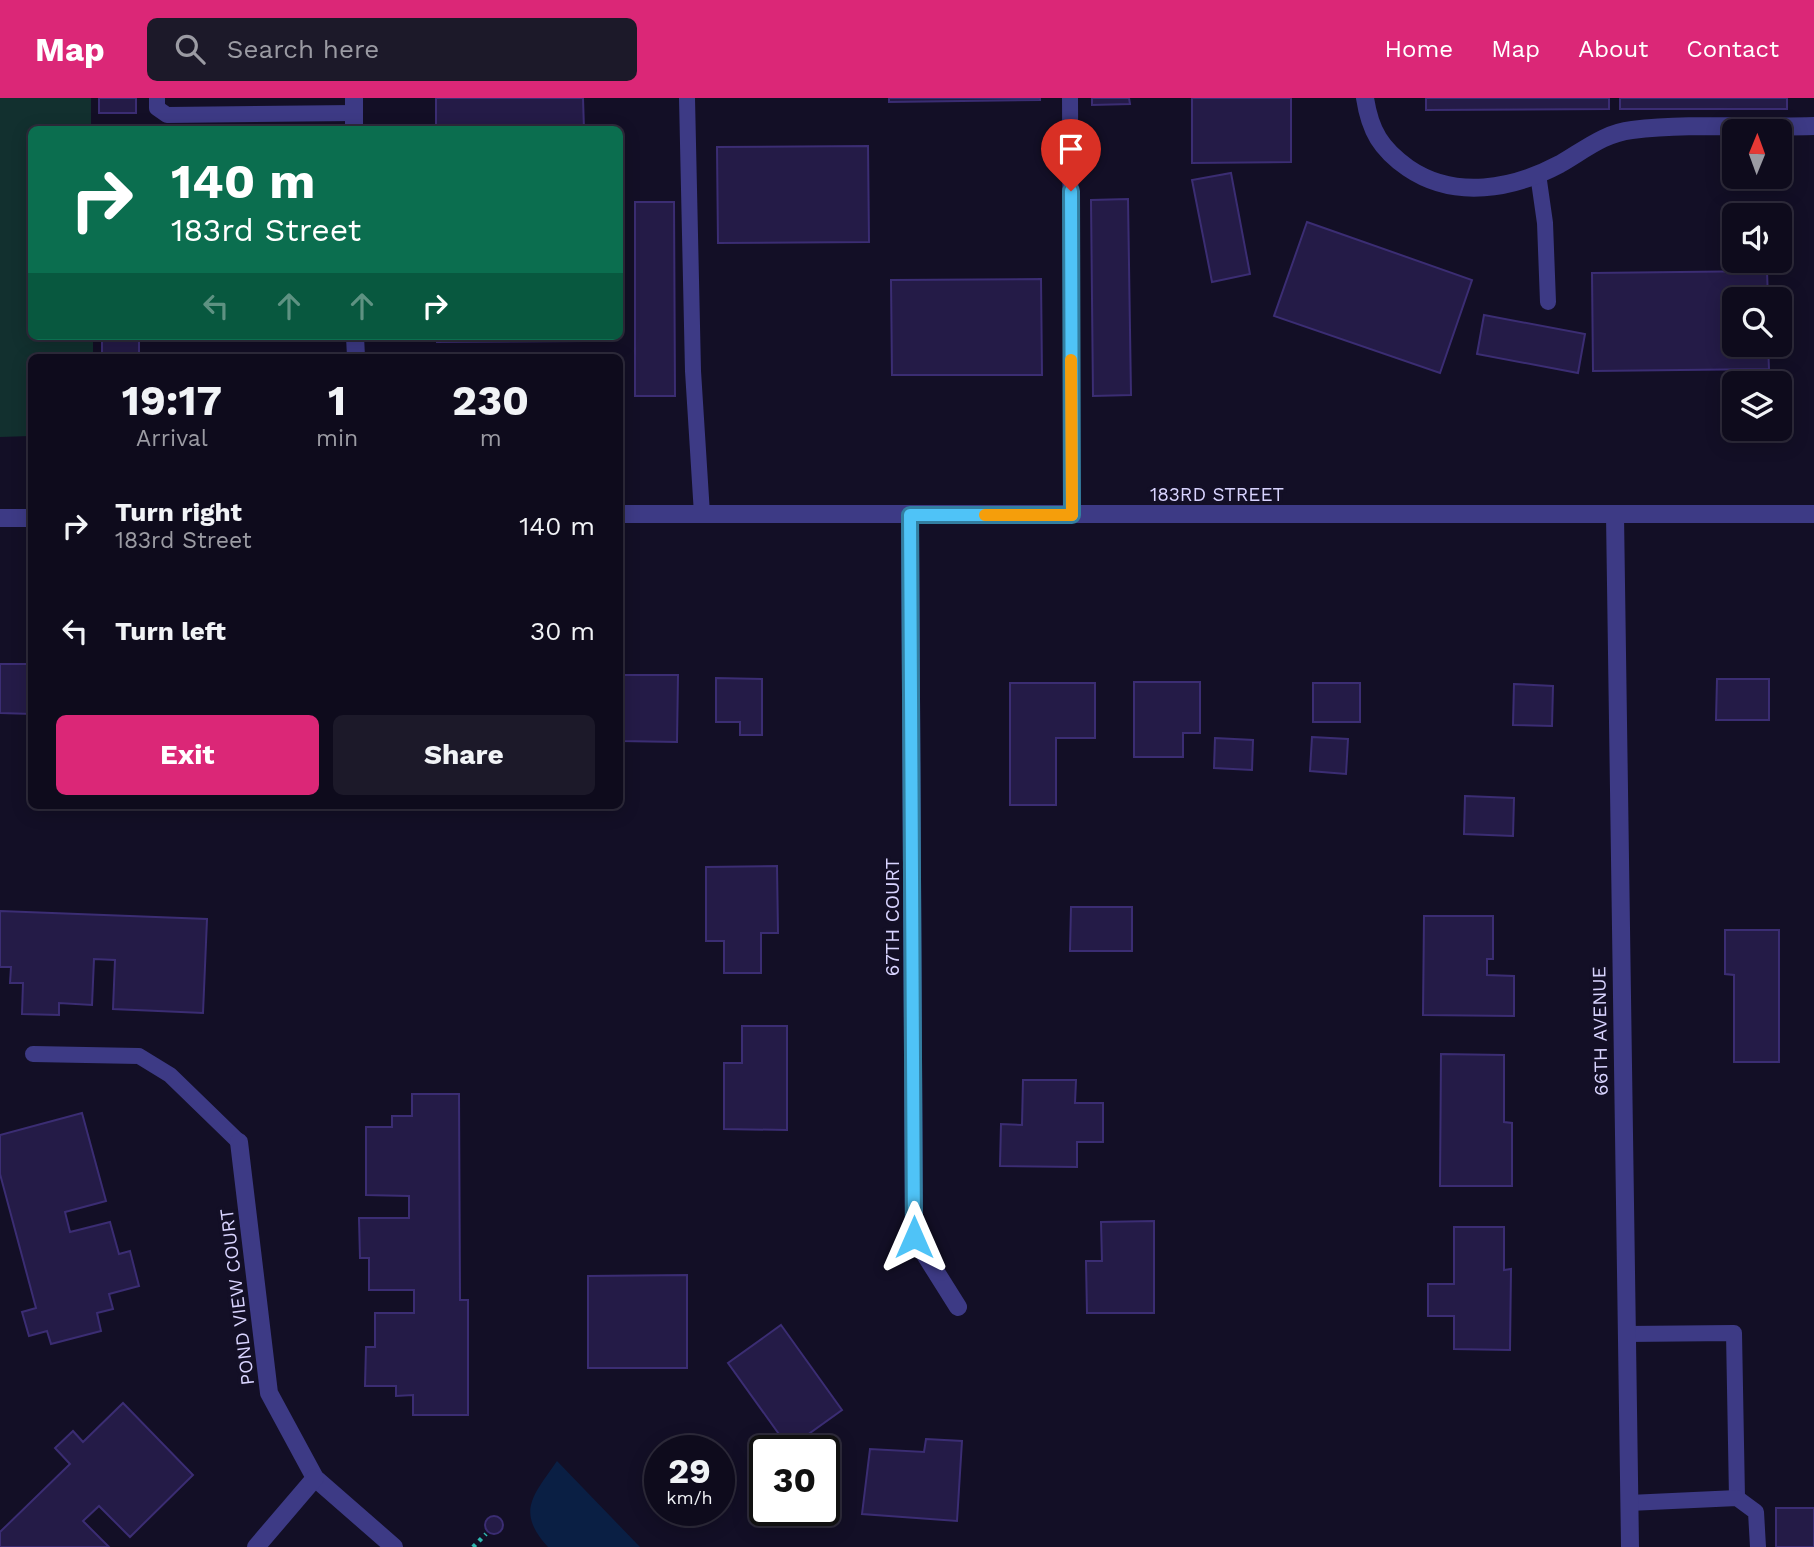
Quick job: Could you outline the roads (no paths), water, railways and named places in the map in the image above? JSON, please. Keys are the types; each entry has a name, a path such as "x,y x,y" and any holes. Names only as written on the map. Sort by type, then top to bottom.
{"street":[{"path":"1365,98 1368,115 1386,152 1421,176 1457,187 1490,189 1538,174 1592,142 1629,130 1814,127"},
{"name":"183RD STREET","path":"623,514 1814,514"},
{"name":"67TH COURT","path":"910,515 914,1237 958,1307"},
{"name":"66TH AVENUE","path":"1615,515 1630,1547"},
{"path":"0,518 28,518"},
{"name":"POND VIEW COURT","path":"239,1142 269,1394 315,1478"},
{"path":"256,1547 315,1478 394,1547"}],"lane":[{"path":"157,98 157,108 167,115 354,113"},
{"path":"687,98 693,371 702,514"},
{"path":"1070,98 1072,515"},
{"path":"1538,174 1545,223 1548,302"},
{"path":"33,1054 139,1056 170,1075 239,1142"},
{"path":"1626,1334 1734,1332 1737,1498"},
{"path":"1629,1503 1737,1498 1756,1512 1758,1547"}],"water":[{"path":"557,1461 640,1547 548,1547 532,1523 530,1513 535,1494"}]}
